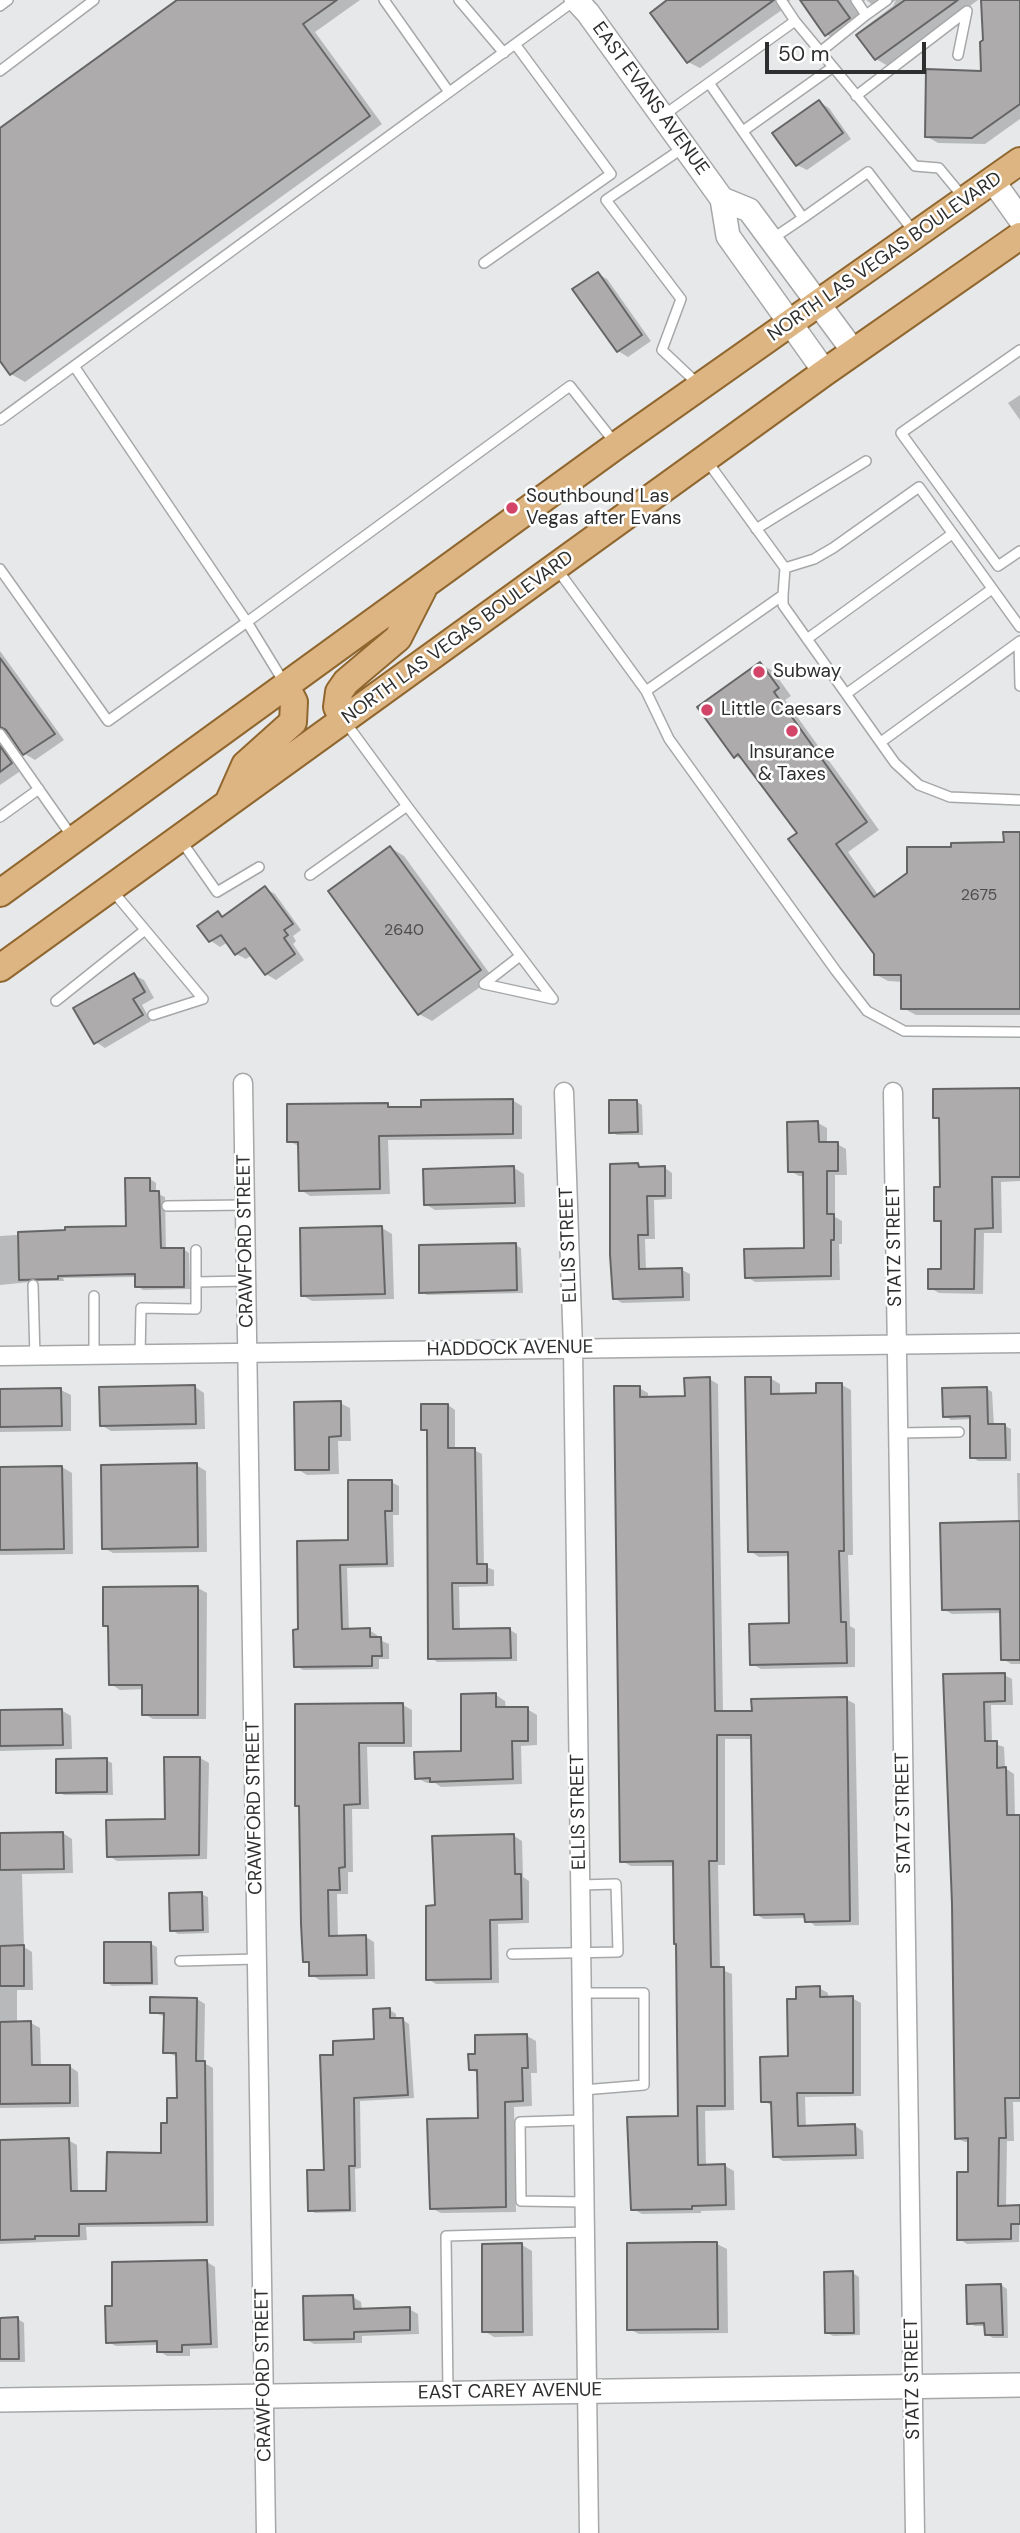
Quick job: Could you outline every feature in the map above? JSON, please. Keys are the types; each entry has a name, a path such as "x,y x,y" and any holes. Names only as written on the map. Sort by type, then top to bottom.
{"main road":[{"name":"EAST EVANS AVENUE","path":"576,0 722,199 728,236 825,372"},
{"name":"NORTH LAS VEGAS BOULEVARD","path":"0,893 700,386 1020,161"},
{"path":"993,181 1020,219"},
{"name":"EAST EVANS AVENUE","path":"722,199 749,210 854,352"},
{"name":"NORTH LAS VEGAS BOULEVARD","path":"0,968 825,372 1020,236"},
{"path":"344,719 337,707 339,692 346,682 398,638 425,585"},
{"path":"229,802 245,765 293,722 294,702 286,686"},
{"name":"EAST CAREY AVENUE","path":"0,2400 1020,2385"}],"street":[{"name":"CRAWFORD STREET","path":"243,1083 266,2533"},
{"name":"ELLIS STREET","path":"564,1092 573,1348 589,2533"},
{"name":"STATZ STREET","path":"893,1092 915,2533"},
{"name":"HADDOCK AVENUE","path":"0,1356 1020,1343"}],"lane":[{"path":"0,6 8,0"},
{"path":"0,71 94,0"},
{"path":"384,0 449,92"},
{"path":"459,0 503,53"},
{"path":"0,419 576,0"},
{"path":"781,0 820,52 915,166 939,168 965,200"},
{"path":"856,0 866,15"},
{"path":"820,52 887,0"},
{"path":"856,96 967,11 958,55"},
{"path":"662,116 795,21"},
{"path":"484,263 611,174 514,44"},
{"path":"743,131 833,67"},
{"path":"709,83 803,218"},
{"path":"684,147 606,200 681,299 662,350 700,386"},
{"path":"771,240 868,172 916,234"},
{"path":"1020,350 901,433 998,566 1020,551"},
{"path":"74,366 247,622 286,686"},
{"path":"0,569 108,721 570,386 617,446"},
{"path":"706,459 785,568 783,606 895,762 919,785 950,797 1020,800"},
{"path":"756,528 866,461"},
{"path":"785,568 814,559 833,548 919,487 1020,627"},
{"path":"807,639 952,534"},
{"path":"556,568 646,691 668,739 867,1011 904,1031 1020,1032"},
{"path":"846,694 992,589"},
{"path":"646,691 783,595"},
{"path":"881,743 1019,641"},
{"path":"1019,641 1020,686"},
{"path":"344,719 553,999 484,984 520,956"},
{"path":"0,734 74,839"},
{"path":"0,817 39,789"},
{"path":"310,874 407,806"},
{"path":"179,838 217,892 258,867"},
{"path":"110,888 202,999 153,1015"},
{"path":"55,1001 145,930"},
{"path":"167,1206 245,1205"},
{"path":"140,1355 141,1308 196,1308 196,1250"},
{"path":"196,1282 246,1281"},
{"path":"33,1284 35,1357"},
{"path":"94,1296 94,1356"},
{"path":"898,1433 959,1432"},
{"path":"512,1954 618,1952 616,1884 580,1885"},
{"path":"180,1961 257,1959"},
{"path":"582,1993 644,1993 644,2085 583,2090"},
{"path":"583,2120 520,2122 521,2201 584,2202"},
{"path":"448,2393 446,2236 585,2232"}],"building":[{"path":"177,0 337,0 303,24 370,116 10,375 0,361 0,128"},
{"path":"667,0 774,0 687,63 650,13"},
{"path":"800,0 837,0 850,18 825,36"},
{"path":"905,0 958,0 875,60 856,35"},
{"path":"981,0 1020,0 1020,104 972,138 925,137 926,69 981,71"},
{"path":"819,100 843,133 796,166 772,133"},
{"path":"598,272 642,335 617,352 572,289"},
{"path":"0,658 55,734 23,755 6,730 0,727"},
{"path":"760,662 779,688 774,692 867,822 836,844 874,897 907,873 907,847 951,847 951,843 1004,842 1003,832 1020,832 1020,1009 901,1009 901,975 874,975 874,954 788,839 797,833 738,754 734,758 697,707"},
{"path":"0,746 12,763 0,772"},
{"path":"390,846 481,970 418,1015 328,891"},
{"path":"265,886 293,924 284,930 288,935 284,938 295,954 265,975 245,948 235,955 221,935 209,942 197,926 218,911 222,917"},
{"path":"134,973 145,992 133,999 143,1015 94,1044 73,1008"},
{"path":"1020,1088 1020,1177 992,1177 993,1228 975,1229 974,1289 928,1289 928,1269 941,1269 941,1221 934,1221 934,1187 940,1187 939,1118 933,1118 933,1089"},
{"path":"513,1099 513,1134 379,1136 380,1189 299,1191 298,1142 287,1142 287,1104 388,1103 388,1107 421,1107 421,1100"},
{"path":"609,1100 637,1100 638,1132 609,1133"},
{"path":"818,1121 819,1142 838,1142 838,1171 827,1171 827,1214 834,1214 831,1276 745,1278 744,1249 804,1248 803,1172 788,1172 787,1122"},
{"path":"638,1163 639,1167 665,1166 665,1196 647,1196 648,1235 638,1235 639,1269 682,1268 683,1297 613,1299 610,1164"},
{"path":"514,1166 515,1203 424,1205 423,1169"},
{"path":"125,1178 150,1178 150,1191 159,1191 161,1248 184,1248 184,1287 135,1287 135,1274 19,1280 18,1232 65,1230 65,1227 126,1226"},
{"path":"382,1226 385,1294 301,1296 300,1228"},
{"path":"516,1243 517,1290 419,1293 419,1245"},
{"path":"710,1377 715,1711 752,1711 751,1699 847,1697 850,1921 805,1922 804,1914 754,1915 751,1735 717,1735 717,1861 709,1861 711,1967 724,1967 725,2106 697,2106 698,2165 725,2164 726,2205 692,2206 692,2209 631,2210 627,2117 678,2116 676,1944 673,1861 620,1862 614,1386 640,1386 640,1397 685,1396 684,1378"},
{"path":"745,1377 771,1377 771,1394 816,1393 816,1383 842,1383 844,1551 839,1551 841,1622 846,1622 847,1663 750,1665 749,1624 789,1623 788,1552 748,1552"},
{"path":"195,1385 196,1424 100,1426 99,1387"},
{"path":"987,1387 988,1424 1005,1424 1006,1458 970,1458 970,1416 943,1417 942,1388"},
{"path":"61,1388 62,1426 0,1427 0,1389"},
{"path":"341,1401 341,1436 329,1437 329,1470 295,1470 294,1402"},
{"path":"421,1404 448,1404 448,1448 475,1448 477,1564 487,1564 487,1583 452,1583 453,1629 510,1628 511,1658 428,1659 427,1430 421,1430"},
{"path":"197,1463 198,1547 102,1549 101,1465"},
{"path":"62,1466 64,1549 0,1550 0,1467"},
{"path":"348,1480 392,1480 392,1511 385,1511 387,1564 340,1565 342,1629 370,1628 370,1637 381,1637 382,1656 372,1656 372,1666 294,1667 293,1630 298,1629 297,1541 348,1540"},
{"path":"1020,1521 1020,1660 1001,1660 1000,1609 942,1610 940,1523"},
{"path":"198,1586 198,1715 142,1715 142,1685 109,1685 108,1626 103,1626 103,1587"},
{"path":"1005,1673 1005,1701 984,1702 985,1741 997,1741 997,1768 1006,1767 1007,1815 1020,1815 1020,2098 1005,2098 1006,2138 999,2138 998,2206 1020,2205 1020,2224 1011,2224 1011,2239 957,2240 957,2172 968,2172 968,2138 955,2139 952,1904 943,1674"},
{"path":"496,1693 496,1707 528,1707 528,1741 512,1741 513,1779 430,1782 430,1778 415,1779 414,1752 461,1751 461,1694"},
{"path":"403,1703 404,1743 359,1743 360,1804 344,1805 345,1867 339,1868 340,1890 328,1890 329,1936 366,1935 367,1975 309,1976 309,1962 303,1962 301,1924 299,1806 295,1806 295,1704"},
{"path":"62,1709 63,1745 0,1746 0,1710"},
{"path":"164,1757 200,1757 199,1855 107,1857 106,1820 165,1819"},
{"path":"107,1758 107,1792 56,1793 56,1759"},
{"path":"63,1832 64,1869 0,1870 0,1833"},
{"path":"514,1834 515,1874 521,1874 522,1919 490,1920 491,1979 426,1980 426,1906 435,1905 432,1836"},
{"path":"202,1892 203,1930 170,1931 169,1893"},
{"path":"104,1942 151,1942 152,1983 104,1983"},
{"path":"24,1945 24,1986 0,1986 0,1946"},
{"path":"820,1986 820,1997 853,1996 853,2093 797,2093 798,2126 855,2124 856,2155 773,2157 771,2102 761,2102 760,2057 788,2056 787,1999 796,1999 796,1987"},
{"path":"150,1997 197,1998 196,2061 205,2061 207,2222 79,2224 79,2236 35,2236 35,2239 0,2240 0,2140 69,2138 71,2191 106,2191 107,2152 161,2153 161,2123 167,2123 167,2098 177,2098 176,2053 163,2053 164,2013 150,2013"},
{"path":"390,2008 390,2018 403,2018 408,2095 354,2098 355,2166 349,2166 350,2210 308,2211 307,2170 324,2170 320,2055 333,2055 333,2041 374,2039 373,2009"},
{"path":"31,2021 32,2065 70,2065 70,2103 0,2104 0,2022"},
{"path":"527,2034 528,2068 522,2068 523,2101 505,2102 506,2207 430,2209 427,2119 478,2118 477,2070 469,2070 468,2054 475,2054 475,2035"},
{"path":"717,2242 718,2329 627,2330 627,2243"},
{"path":"522,2243 523,2332 482,2332 482,2244"},
{"path":"207,2260 211,2344 182,2345 182,2352 157,2352 157,2341 106,2343 105,2306 112,2306 112,2262"},
{"path":"853,2271 854,2333 825,2333 824,2272"},
{"path":"1001,2284 1003,2335 985,2335 984,2323 967,2324 966,2285"},
{"path":"353,2295 354,2309 410,2307 410,2330 354,2332 354,2339 304,2340 303,2296"},
{"path":"18,2317 19,2359 0,2359 0,2318"}],"place":[{"name":"Southbound Las Vegas after Evans","path":"512,508"},
{"name":"Subway","path":"759,672"},
{"name":"Little Caesars","path":"707,710"},
{"name":"Insurance & Taxes","path":"792,731"}]}
